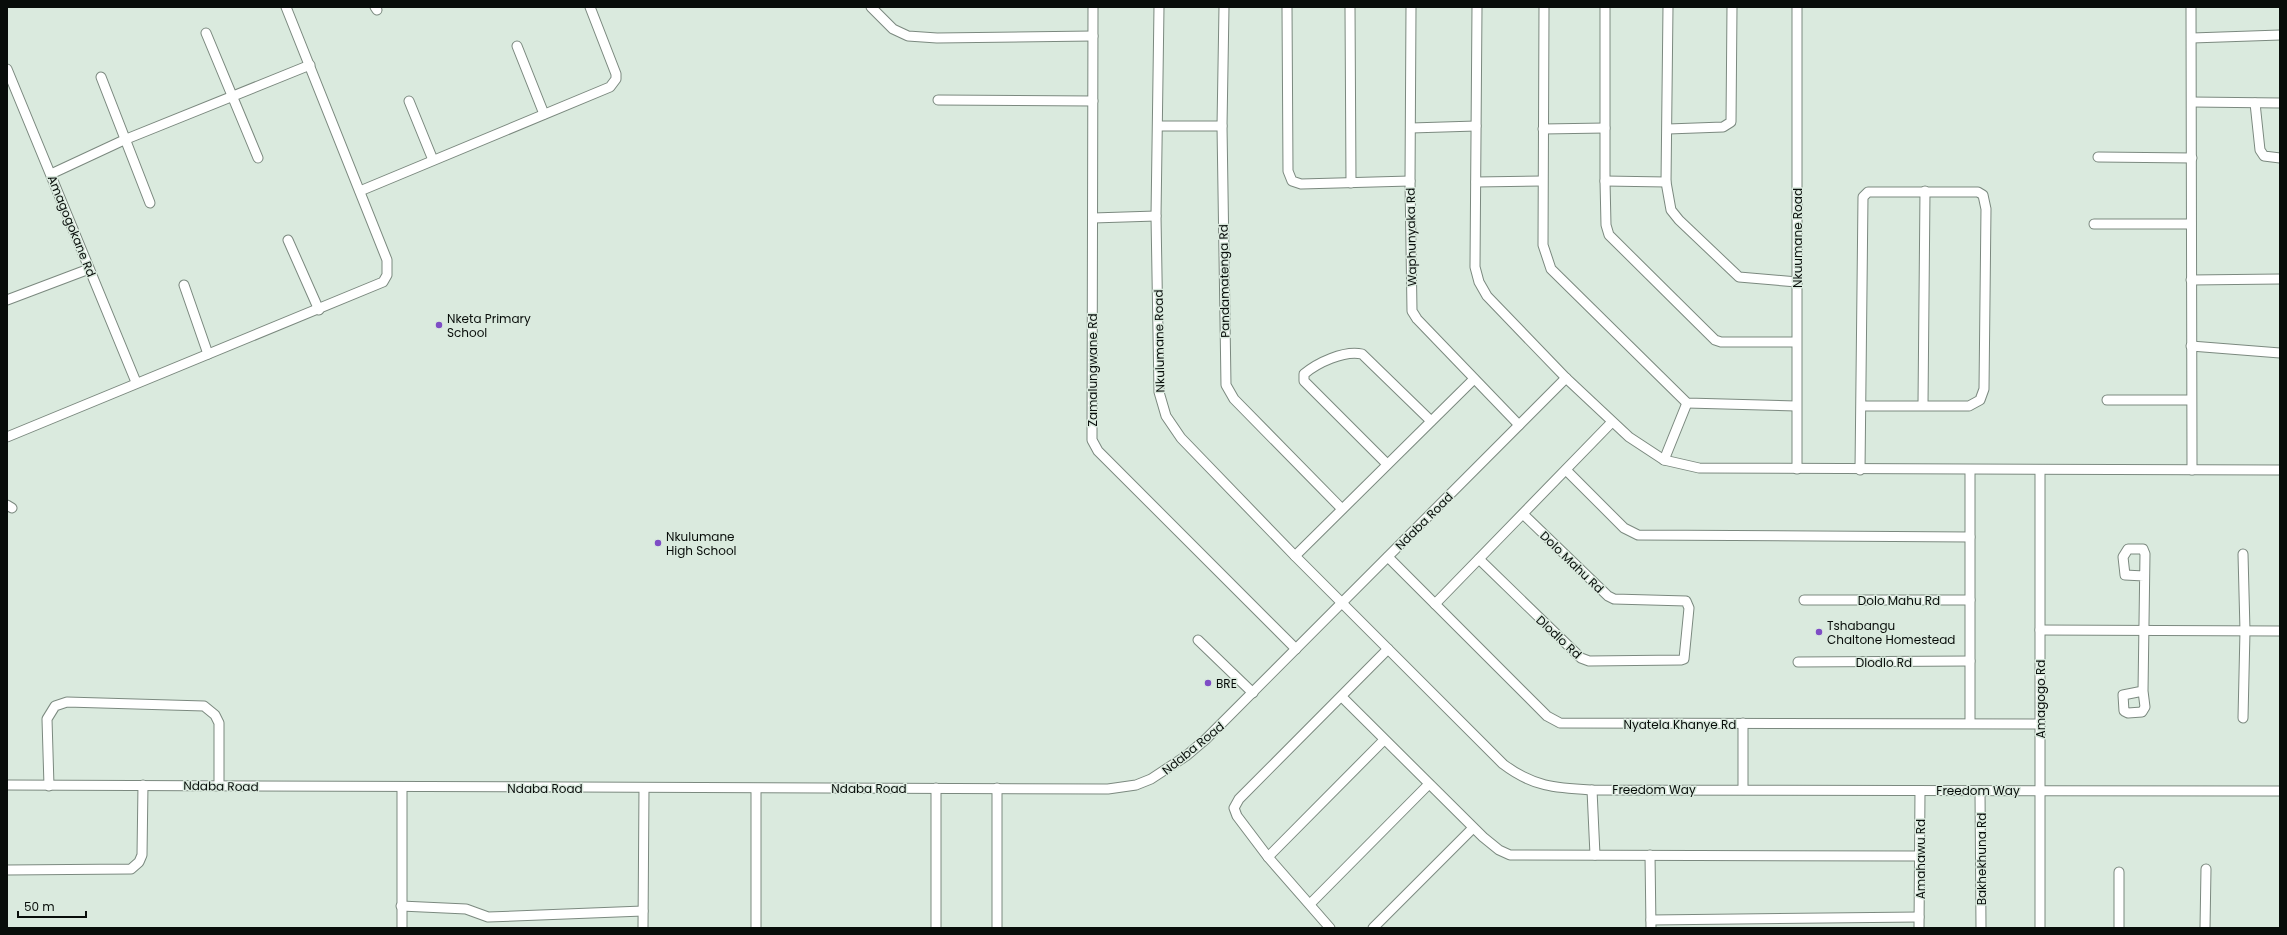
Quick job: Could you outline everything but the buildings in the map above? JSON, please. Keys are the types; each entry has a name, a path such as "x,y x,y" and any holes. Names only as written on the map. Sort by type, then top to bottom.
{"street":[{"path":"7,437 136,382 378,286 387,275 387,260 286,7"},
{"path":"360,191 610,87 616,79 614,68 590,7"},
{"path":"871,7 892,29 908,36 937,38 1092,36"},
{"name":"Zamalungwane Rd","path":"1093,7 1092,36 1094,101 1092,433 1094,446 1296,649"},
{"name":"Nkulumane Road","path":"1160,7 1156,216 1159,392 1166,416 1181,438 1342,603"},
{"name":"Pandamatenga Rd","path":"1224,7 1222,126 1226,385 1234,399 1342,509"},
{"path":"1287,7 1289,176 1292,181 1300,184 1410,181"},
{"path":"1350,7 1351,183"},
{"name":"Waphunyaka Rd","path":"1411,7 1410,181 1412,311 1417,319 1520,425"},
{"path":"1477,7 1475,266 1479,282 1487,296 1566,378 1612,422 1642,447 1664,460 1699,468 1860,470 2280,470"},
{"path":"1544,7 1542,181 1543,245 1551,269 1687,403 1796,406"},
{"path":"1605,7 1605,181 1606,225 1609,235 1711,337 1721,342 1796,342"},
{"path":"1668,7 1668,129 1666,182 1672,210 1679,220 1735,274 1744,278 1797,282"},
{"path":"1668,129 1723,127 1731,122 1732,7"},
{"name":"Nkuumane Road","path":"1797,7 1797,469"},
{"path":"2191,7 2192,470"},
{"path":"206,33 258,158"},
{"path":"2192,38 2280,35"},
{"path":"517,46 544,114"},
{"path":"51,174 124,140 233,95 310,66"},
{"name":"Amagogokane Rd","path":"7,69 136,382"},
{"path":"101,77 124,140 150,203"},
{"path":"938,100 1094,101"},
{"path":"410,101 433,160"},
{"path":"2192,102 2280,103"},
{"path":"2255,103 2260,150 2264,156 2280,158"},
{"path":"1158,126 1222,126"},
{"path":"1411,128 1476,126"},
{"path":"1543,129 1605,128"},
{"path":"2098,157 2192,158"},
{"path":"1476,182 1542,181"},
{"path":"1605,181 1666,182"},
{"path":"1923,406 1925,191"},
{"path":"1860,470 1862,197 1868,192 1978,192 1983,195 1986,209 1983,394 1980,400 1969,406 1861,406"},
{"path":"1093,218 1156,216"},
{"path":"2094,224 2191,224"},
{"path":"288,240 319,310"},
{"path":"7,289 9,299 89,269"},
{"path":"2191,280 2280,279"},
{"path":"184,284 208,354"},
{"path":"2191,346 2280,353"},
{"path":"1388,464 1304,381 1304,374 1334,358 1353,353 1362,354 1431,421"},
{"name":"Ndaba Road","path":"7,785 756,789 1108,789 1136,785 1151,779 1191,752 1253,693 1566,378"},
{"path":"1295,556 1474,379"},
{"path":"2107,400 2191,400"},
{"path":"1664,460 1687,403"},
{"path":"1435,604 1612,422"},
{"path":"1566,470 1624,528 1638,535 1970,537"},
{"path":"1970,470 1970,723"},
{"name":"Amagogo Rd","path":"2040,470 2040,928"},
{"name":"Dolo Mahu Rd","path":"1523,514 1608,596 1614,599 1686,601 1690,608 1684,659"},
{"path":"2243,554 2245,631 2243,718"},
{"name":"Nyatela Khanye Rd","path":"1388,557 1547,716 1560,723 2040,724"},
{"name":"Dlodlo Rd","path":"1479,559 1581,658 1589,661 1684,659"},
{"path":"2143,692 2145,630 2144,576"},
{"name":"Dolo Mahu Rd","path":"1804,600 1970,600"},
{"name":"Freedom Way","path":"1342,603 1513,772 1546,787 1592,790 1743,789 2280,791"},
{"path":"2040,630 2280,631"},
{"path":"1198,640 1253,693"},
{"path":"1330,928 1268,857 1237,816 1234,808 1235,803 1388,649"},
{"name":"Dlodlo Rd","path":"1798,662 1970,661"},
{"path":"1342,697 1473,828 1499,850 1510,855 1920,856"},
{"path":"49,786 47,719 55,706 67,702 204,706 215,715 219,723 219,786"},
{"path":"1743,723 1743,789"},
{"path":"1268,857 1384,740"},
{"path":"1310,904 1429,784"},
{"path":"7,870 131,869 139,862 142,855 143,785"},
{"path":"402,787 402,928"},
{"path":"643,928 644,788"},
{"path":"936,788 936,928"},
{"path":"997,788 997,928"},
{"path":"756,789 756,928"},
{"path":"1592,790 1595,855"},
{"name":"Amahawu Rd","path":"1919,928 1920,790"},
{"name":"Bakhekhuna Rd","path":"1980,791 1981,928"},
{"path":"1373,928 1473,828"},
{"path":"1650,855 1651,924 1919,917"},
{"path":"2205,928 2206,869"},
{"path":"2119,872 2119,928"},
{"path":"402,906 466,909 488,917 643,911"}],"place":[{"name":"Nketa Primary School","path":"439,325"},
{"name":"Nkulumane High School","path":"658,543"},
{"name":"Tshabangu Chaltone Homestead","path":"1819,632"},
{"name":"BRE","path":"1208,683"}]}
